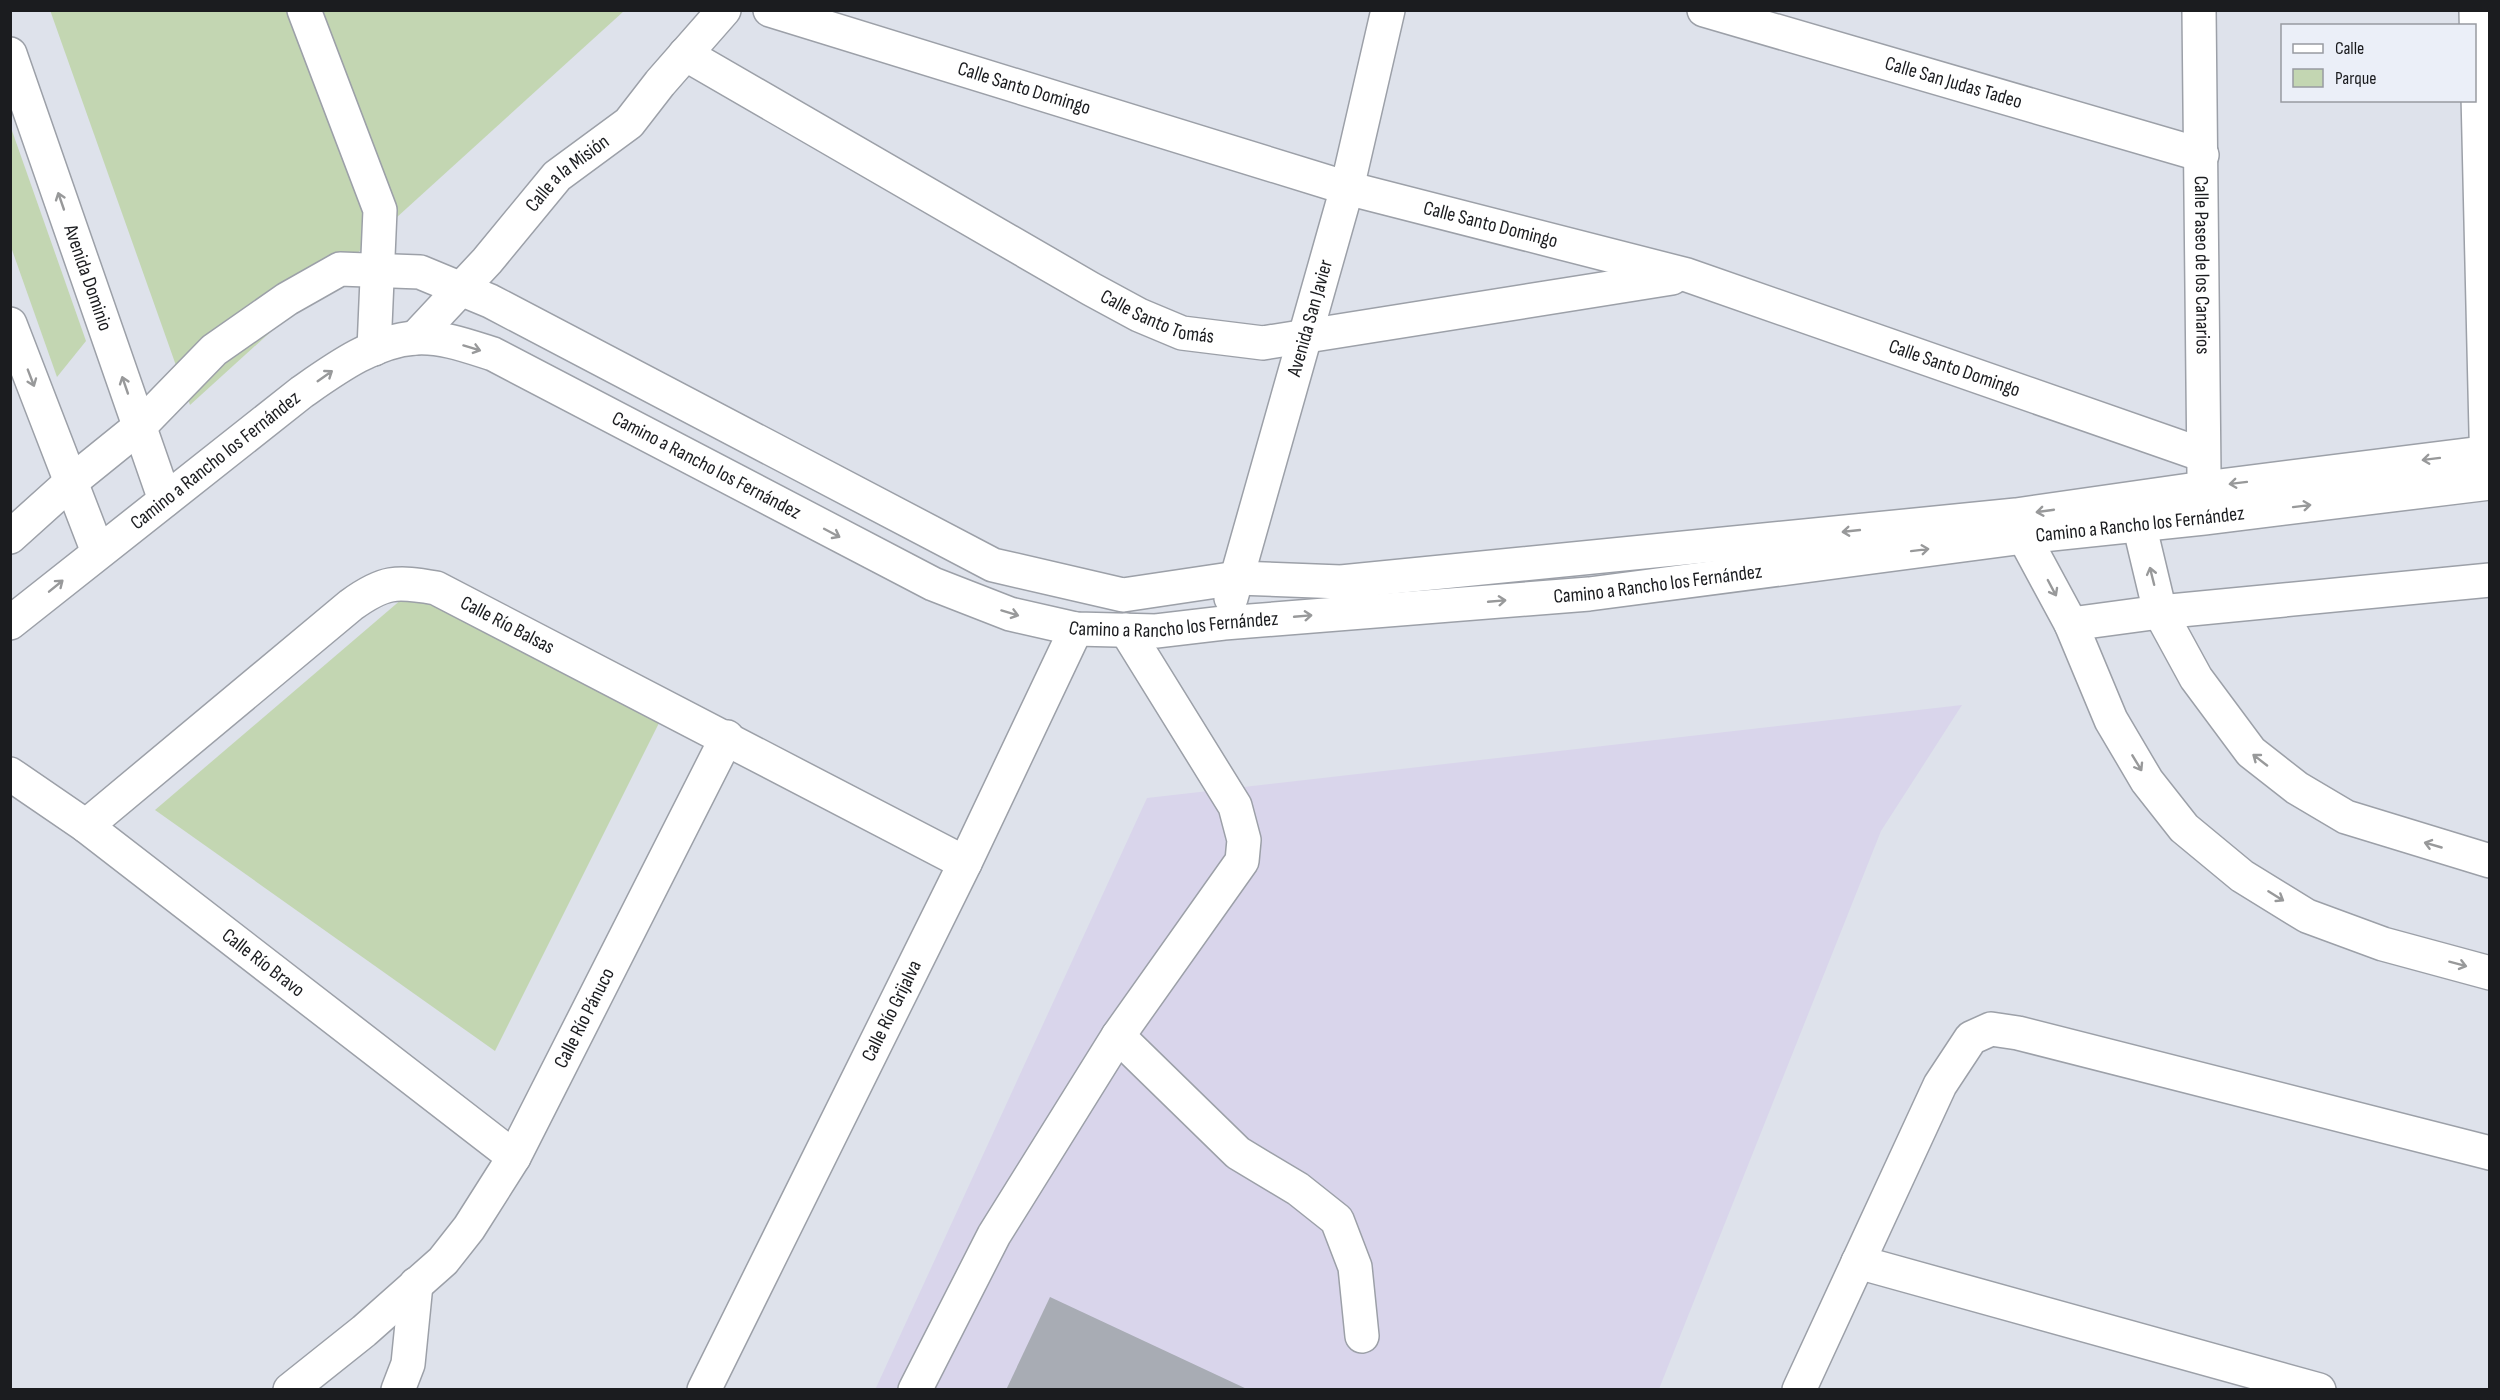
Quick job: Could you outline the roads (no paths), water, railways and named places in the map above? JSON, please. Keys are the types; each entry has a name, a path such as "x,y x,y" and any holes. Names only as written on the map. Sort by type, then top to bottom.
{"street":[{"name":"Calle Santo Domingo","path":"770,10 1347,188 1687,275 2203,455"},
{"name":"Avenida San Javier","path":"1224,623 1347,188 1388,10"},
{"name":"Calle San Judas Tadeo","path":"1704,10 2202,155"},
{"name":"Calle Paseo de los Canarios","path":"2199,10 2204,503"},
{"path":"10,537 71,482 140,427 214,350 287,299 340,270 420,273 490,301 993,565 1122,595 1237,578 1341,582 2016,515 2204,503 2488,467 2476,10"},
{"path":"305,11 380,210 374,349"},
{"name":"Calle a la Misión","path":"415,338 488,261 557,176 629,123 723,11"},
{"name":"Avenida Dominio","path":"10,54 165,500"},
{"name":"Calle Santo Tomás","path":"685,54 1139,315 1182,333 1232,341 1263,343 1687,275"},
{"path":"10,324 98,552"},
{"name":"Camino a Rancho los Fernández","path":"10,623 302,392 337,368 374,349 415,338 453,342 493,354 933,584 1010,614 1076,629 1156,631 1224,623 1589,594 2139,524 2204,503"},
{"path":"2139,524 2160,612 2196,678 2251,752 2296,788 2346,817 2490,861"},
{"path":"2024,537 2071,624 2111,720 2147,781 2184,828 2242,876 2307,916 2383,944 2490,973"},
{"path":"2071,624 2160,612 2490,580"},
{"name":"Calle Río Balsas","path":"86,826 351,605 374,588 395,583 436,588 965,862"},
{"name":"Calle Río Grijalva","path":"704,1389 965,862 1076,629"},
{"path":"915,1389 994,1235 1118,1036 1242,861 1244,840 1235,806 1126,630"},
{"name":"Calle Río Pánuco","path":"290,1389 364,1331 443,1261 469,1228 514,1157 727,737"},
{"name":"Calle Río Bravo","path":"10,774 86,826 514,1157"},
{"path":"1799,1389 1940,1085 1956,1057 1971,1038 1991,1029 2030,1036 2490,1153"},
{"path":"1118,1036 1238,1152 1298,1189 1337,1220 1356,1267 1362,1336"},
{"path":"1858,1262 2319,1389"},
{"path":"398,1389 408,1364 416,1284"}]}
